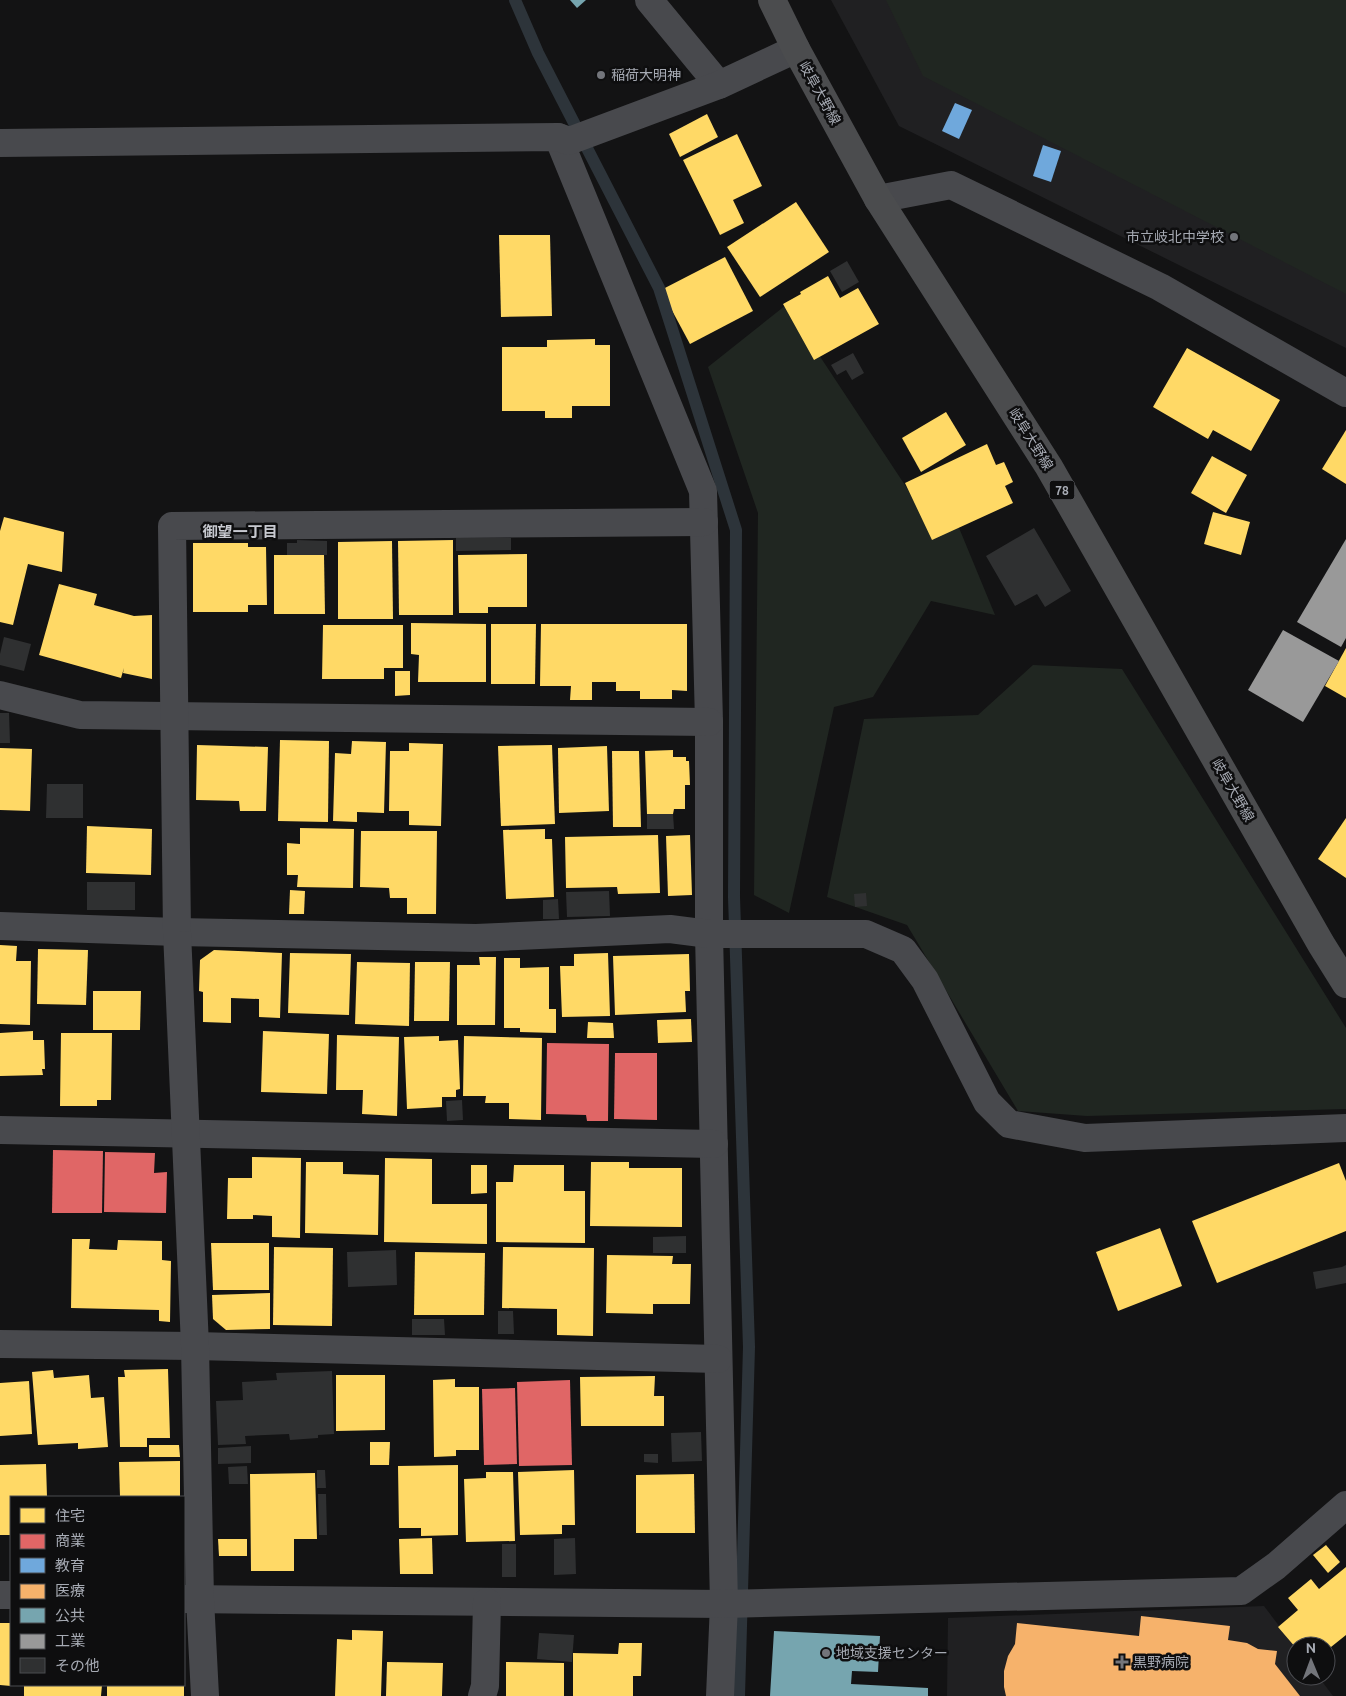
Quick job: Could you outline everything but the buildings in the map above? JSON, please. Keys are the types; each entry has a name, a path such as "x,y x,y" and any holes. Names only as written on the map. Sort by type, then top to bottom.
{"main road":[{"name":"岐阜大野線","path":"772,0 796,49 878,199 1049,467 1321,944 1346,984"}],"street":[{"path":"649,0 719,85"},
{"path":"0,143 558,138 569,141 719,85 796,49"},
{"path":"558,138 703,491 709,722 709,934 724,1604 720,1696"},
{"path":"878,199 951,185 1160,287 1346,393"},
{"path":"205,1696 192,1599 196,1346 177,932 172,526 704,522"},
{"path":"0,695 80,715 709,722"},
{"path":"0,926 177,932 476,938 670,929 709,934 866,934 903,950 924,980 988,1102 1009,1124 1085,1138 1346,1128"},
{"path":"0,1130 714,1144"},
{"path":"0,1344 196,1346 718,1359"},
{"path":"192,1599 724,1604 1241,1591 1276,1566 1346,1505"},
{"path":"482,1696 485,1686 487,1602"}],"shaded area":[{"name":"市立岐北中学校","path":"831,0 1346,0 1346,348 899,126"},
{"name":"市立岐北中学校","path":"886,0 1346,0 1346,294 923,76"},
{"path":"786,305 930,523 957,523 995,615 931,601 873,697 834,707 789,913 754,895 758,513 708,367"},
{"path":"1033,665 1122,669 1346,1028 1346,1109 1087,1116 1018,1111 907,925 827,897 864,719 978,715"},
{"name":"黒野病院","path":"1264,1606 1287,1636 1286,1686 1326,1686 1333,1696 947,1696 948,1618"}],"waterway":[{"path":"515,0 538,53 659,288 736,530 734,897 749,1347 739,1696"}],"place":[{"name":"稲荷大明神","path":"601,75"},
{"name":"市立岐北中学校","path":"1234,237"},
{"name":"地域支援センター","path":"826,1653"},
{"name":"黒野病院","path":"1122,1662"}],"district":[{"name":"御望一丁目","path":"240,531"}]}
